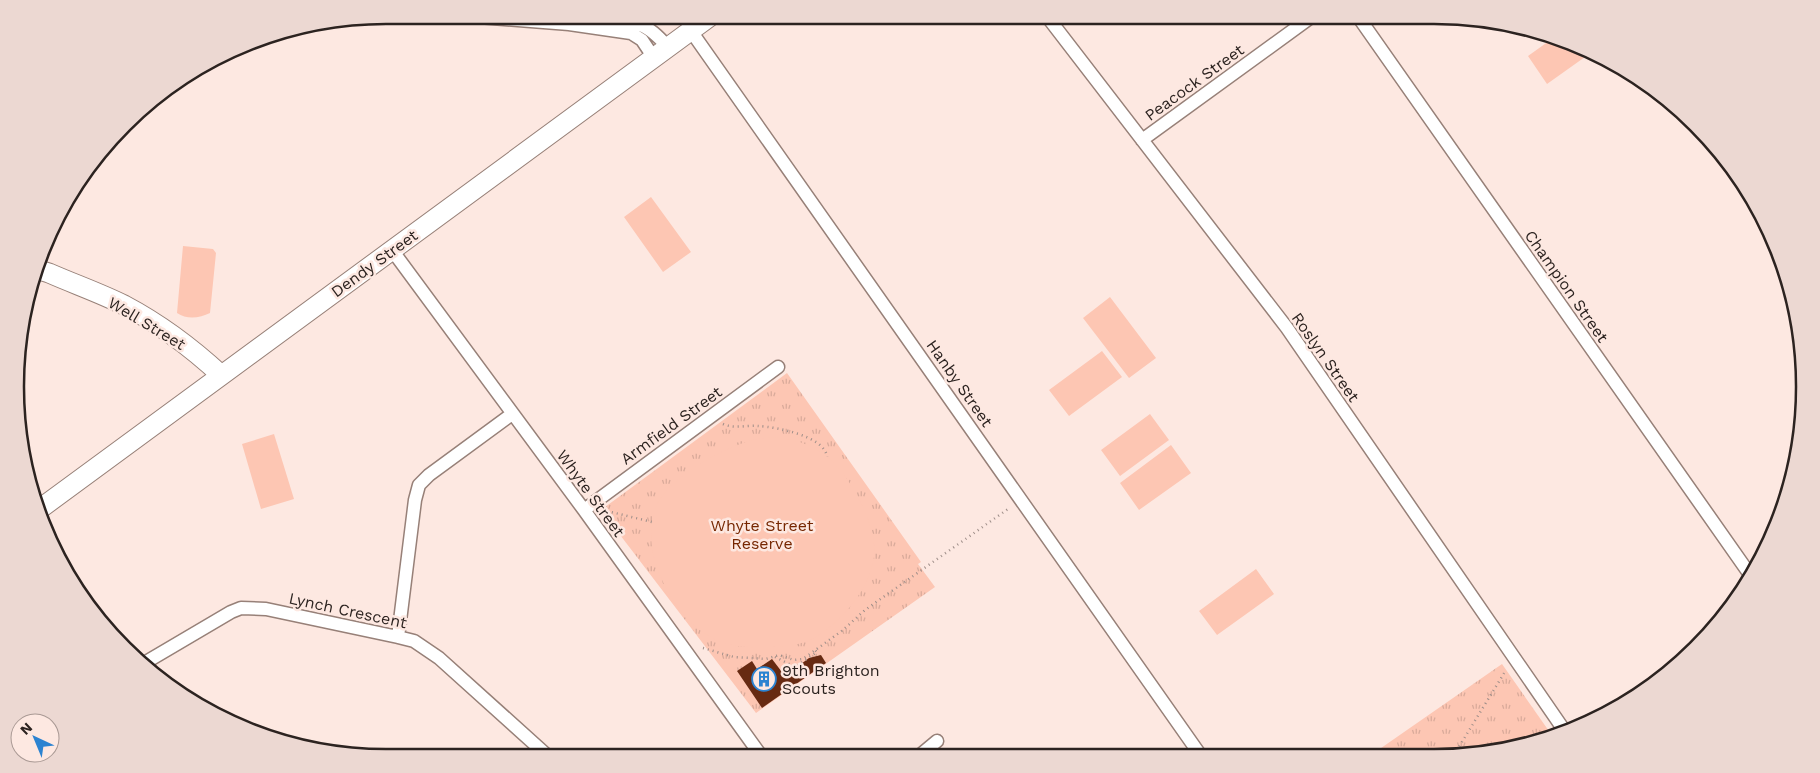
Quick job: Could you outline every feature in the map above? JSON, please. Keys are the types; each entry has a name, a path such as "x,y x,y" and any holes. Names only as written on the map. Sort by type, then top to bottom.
{"street":[{"path":"640,24 653,31 661,52"},
{"name":"Dendy Street","path":"44,506 700,24"},
{"name":"Roslyn Street","path":"1053,24 1287,328 1561,726"},
{"name":"Peacock Street","path":"1142,140 1302,24"},
{"name":"Champion Street","path":"1363,24 1747,570"},
{"name":"Hanby Street","path":"691,31 1196,749"},
{"name":"Whyte Street","path":"392,250 584,510 756,749"},
{"name":"Well Street","path":"43,271 124,306 183,343 222,375"},
{"name":"Armfield Street","path":"584,510 778,367"},
{"path":"398,637 415,500 419,486 429,475 512,414"},
{"name":"Lynch Crescent","path":"149,660 241,608 266,609 398,637 414,641 439,658 540,749"},
{"path":"925,749 937,741"}],"path":[{"path":"713,416 727,426 771,427 808,438 822,446 826,457"},
{"path":"774,657 797,667 865,610 1008,509"},
{"path":"603,510 652,522"},
{"path":"703,648 734,657 752,659 779,655 799,660 816,653"},
{"path":"1458,748 1506,670"}],"green space":[{"path":"1547,42 1585,57 1547,84 1528,56"},
{"path":"651,197 691,252 663,272 624,217"},
{"path":"183,246 213,249 216,253 210,313 193,318 177,313"},
{"path":"1110,297 1156,358 1129,378 1083,318"},
{"path":"1102,351 1122,377 1069,416 1049,390"},
{"name":"Whyte Street Reserve","path":"787,373 921,562 918,564 935,587 756,713 601,510"},
{"path":"1150,414 1169,440 1120,476 1101,450"},
{"path":"274,434 294,499 261,509 242,444"},
{"name":"Whyte Street Reserve","path":"769,437 786,439 814,448 835,464 853,488 867,516 873,536 874,557 866,583 859,595 839,619 817,636 805,642 777,647 731,645 714,639 697,628 675,603 659,573 652,550 651,533 653,518 660,499 679,478 719,453 749,441"},
{"path":"1171,445 1191,473 1139,510 1120,483"},
{"path":"1256,569 1274,594 1217,635 1199,611"},
{"path":"1502,664 1549,730 1527,737 1481,746 1434,749 1380,749"}],"building":[{"name":"9th Brighton Scouts","path":"821,655 826,663 762,708 737,671 752,661 757,669 772,659 785,676 809,658"}],"place":[{"name":"9th Brighton Scouts","path":"764,679"}]}
